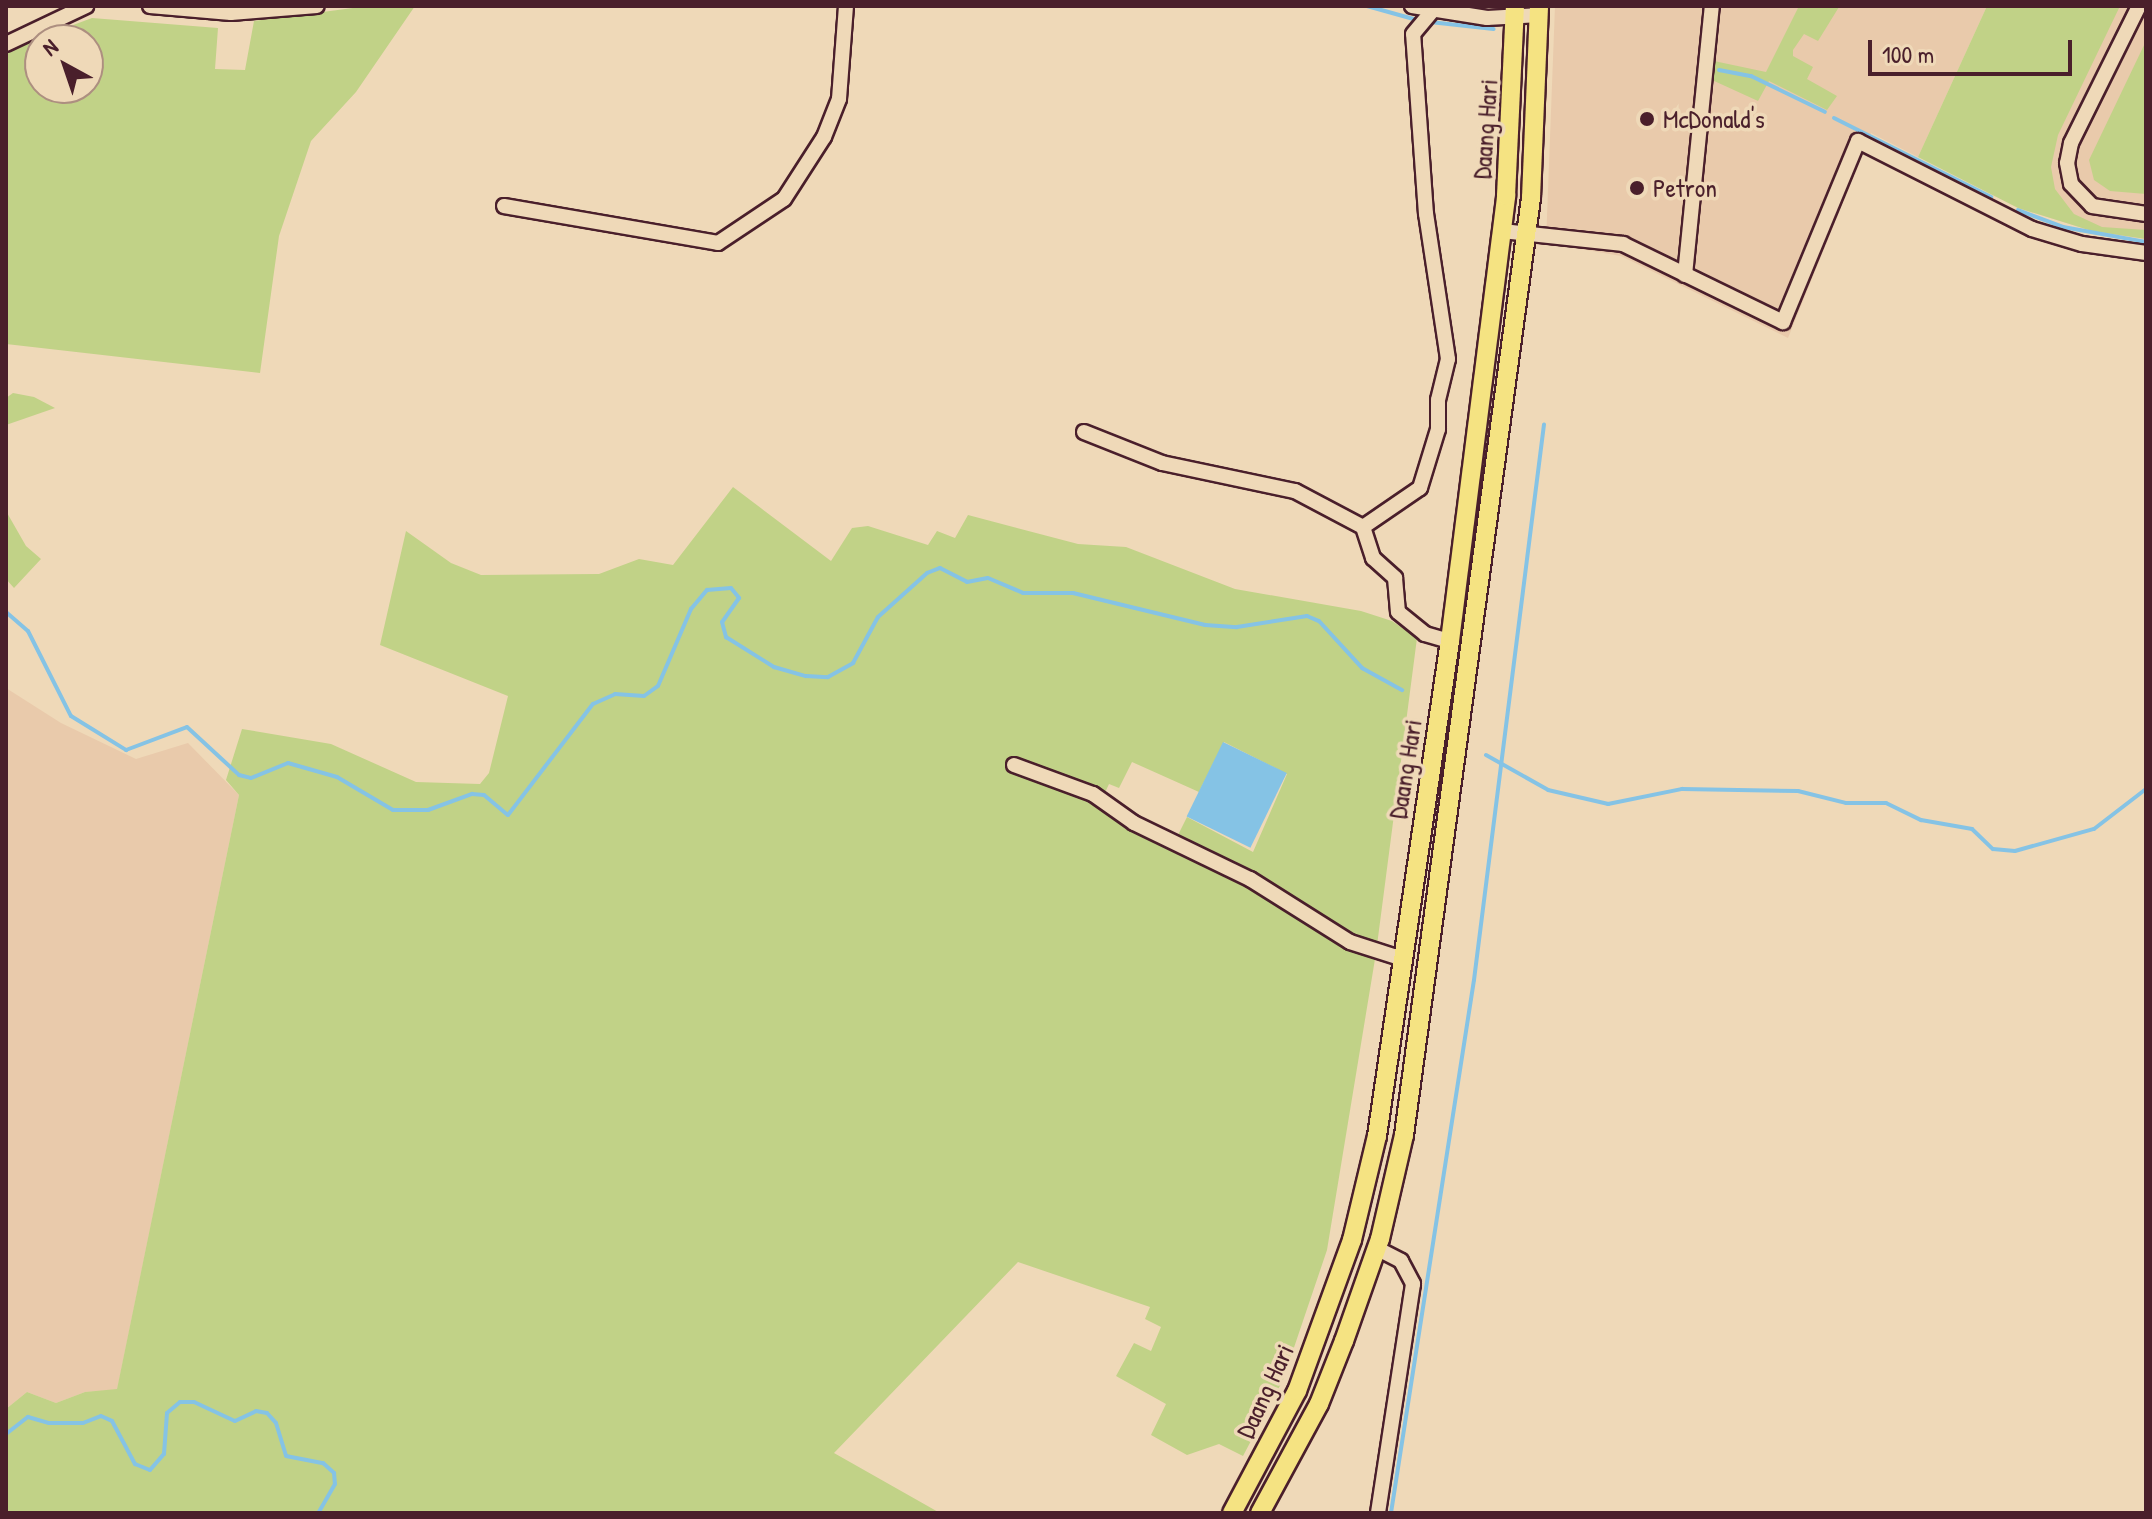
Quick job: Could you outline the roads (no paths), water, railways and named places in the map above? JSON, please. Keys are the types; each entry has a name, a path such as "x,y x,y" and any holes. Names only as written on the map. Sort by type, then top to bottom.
{"main road":[{"name":"Daang Hari","path":"1260,1513 1319,1404 1376,1248 1404,1135 1535,171 1539,11"},
{"name":"Daang Hari","path":"1232,1513 1297,1391 1352,1240 1377,1136 1450,641 1502,231 1515,12"}],"street":[{"path":"6,44 86,6"},
{"path":"150,6 231,13 317,6"},
{"path":"504,206 718,243 784,199 824,137 839,99 846,6"},
{"path":"1412,6 1432,11 1539,11"},
{"path":"1685,275 1712,6"},
{"path":"2139,6 2071,143 2067,163 2071,184 2092,206 2146,214"},
{"path":"1363,527 1420,488 1438,429 1438,400 1448,370 1426,214 1413,34 1432,11"},
{"path":"1502,231 1623,244 1775,322 1786,320 1858,141 2032,229 2082,244 2146,253"},
{"path":"1084,432 1162,463 1295,491 1363,527 1373,558 1395,578 1398,612 1425,634 1450,641"},
{"path":"1014,765 1093,794 1134,823 1250,879 1350,942 1403,959"},
{"path":"1376,1248 1401,1261 1413,1284 1378,1513"}],"water":[{"path":"1223,742 1287,773 1250,848 1187,817"}],"waterway":[{"path":"1367,6 1417,20"},
{"path":"1430,22 1494,29"},
{"path":"1719,70 1751,76 1825,112"},
{"path":"1834,118 1991,197"},
{"path":"2018,210 2063,227 2146,242"},
{"path":"1391,1513 1474,980 1544,424"},
{"path":"6,612 28,631 71,716 126,750 187,727 239,775 251,778 288,763 337,777 393,810 428,810 472,794 484,795 508,815 593,704 615,694 644,696 658,686 691,609 707,590 731,588 739,598 722,622 726,637 774,667 806,676 828,677 853,663 878,617 927,573 940,568 967,582 988,578 1023,593 1073,593 1205,625 1237,627 1307,616 1319,621 1362,668 1402,690"},
{"path":"1486,755 1548,790 1608,804 1682,789 1798,791 1846,803 1886,803 1921,820 1972,829 1993,849 2015,851 2094,829 2146,789"},
{"path":"6,1434 28,1417 49,1423 83,1423 101,1416 112,1421 135,1464 150,1470 164,1454 167,1413 180,1402 194,1402 235,1421 256,1411 267,1413 276,1423 286,1456 323,1463 334,1473 335,1484 318,1513"}],"place":[{"name":"McDonald's","path":"1647,119"},
{"name":"Petron","path":"1637,188"}]}
